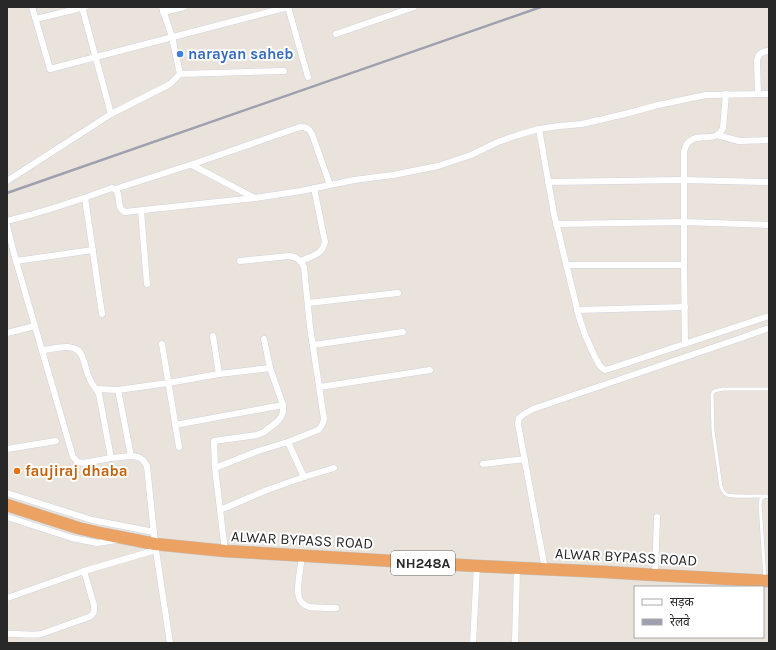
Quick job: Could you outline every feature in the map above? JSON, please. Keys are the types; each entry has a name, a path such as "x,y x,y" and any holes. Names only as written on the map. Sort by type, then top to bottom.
{"highway":[{"name":"ALWAR BYPASS ROAD","path":"7,505 78,528 127,539 225,552 767,581"}],"street":[{"path":"32,7 50,70 288,7 308,77"},
{"path":"36,19 83,7 111,114"},
{"path":"180,74 172,37 163,10 184,7"},
{"path":"336,34 414,7"},
{"path":"758,94 758,56 765,51 769,51"},
{"path":"7,181 111,114 170,84 180,74 284,71"},
{"path":"717,135 721,133 723,128 726,94"},
{"path":"115,189 118,192 120,207 125,212 254,198 438,166 471,155 511,137 539,129 589,122 629,114 658,105 706,95 769,94"},
{"path":"7,221 54,209 112,188 115,189 192,165 300,127 306,127 312,134 330,185"},
{"path":"539,129 556,224 577,310 585,335 600,366 605,370 769,316"},
{"path":"685,344 684,152 686,145 694,138 717,135 739,141 769,140"},
{"path":"192,165 254,198"},
{"path":"548,182 684,180 769,182"},
{"path":"301,261 320,253 324,248 325,242 314,188"},
{"path":"85,198 102,314"},
{"path":"141,210 147,284"},
{"path":"556,224 684,222 769,225"},
{"path":"7,226 73,457 78,462 83,464 111,458 138,456 147,466 155,542 170,643"},
{"path":"16,261 93,250"},
{"path":"215,468 318,430 321,428 324,419 310,327 304,267 301,261 296,257 289,256 240,261"},
{"path":"566,265 684,265"},
{"path":"308,303 398,293"},
{"path":"577,310 685,307"},
{"path":"7,333 35,326"},
{"path":"545,569 518,424 519,418 533,409 769,328"},
{"path":"313,345 403,332"},
{"path":"213,336 219,374"},
{"path":"225,552 215,468 214,441 257,435 264,432 277,422 281,418 283,412 283,405 270,368 264,339"},
{"path":"162,344 179,447"},
{"path":"42,350 72,347 77,349 82,354 89,377 97,389 111,458"},
{"path":"97,389 118,390 219,374 270,368"},
{"path":"320,388 430,370"},
{"path":"118,390 131,456"},
{"path":"176,425 283,405"},
{"path":"7,449 56,440"},
{"path":"288,442 304,477"},
{"path":"483,464 525,459"},
{"path":"220,510 267,490 334,468"},
{"path":"7,493 155,542"},
{"path":"7,517 72,538 97,543 127,539"},
{"path":"656,575 657,518"},
{"path":"7,598 84,571 155,542"},
{"path":"302,556 298,584 298,596 300,601 310,607 336,608"},
{"path":"473,643 477,566"},
{"path":"515,643 517,568"},
{"path":"7,634 41,634 89,617 93,614 95,611 94,605 84,571"}],"lane":[{"path":"769,389 723,388 714,391 712,394 714,441 723,492 727,495 733,496 769,497"},
{"path":"764,496 761,499 760,504 767,581"}],"railway":[{"path":"7,193 541,7"}],"place":[{"name":"narayan saheb","path":"180,54"},
{"name":"faujiraj dhaba","path":"17,471"}]}
